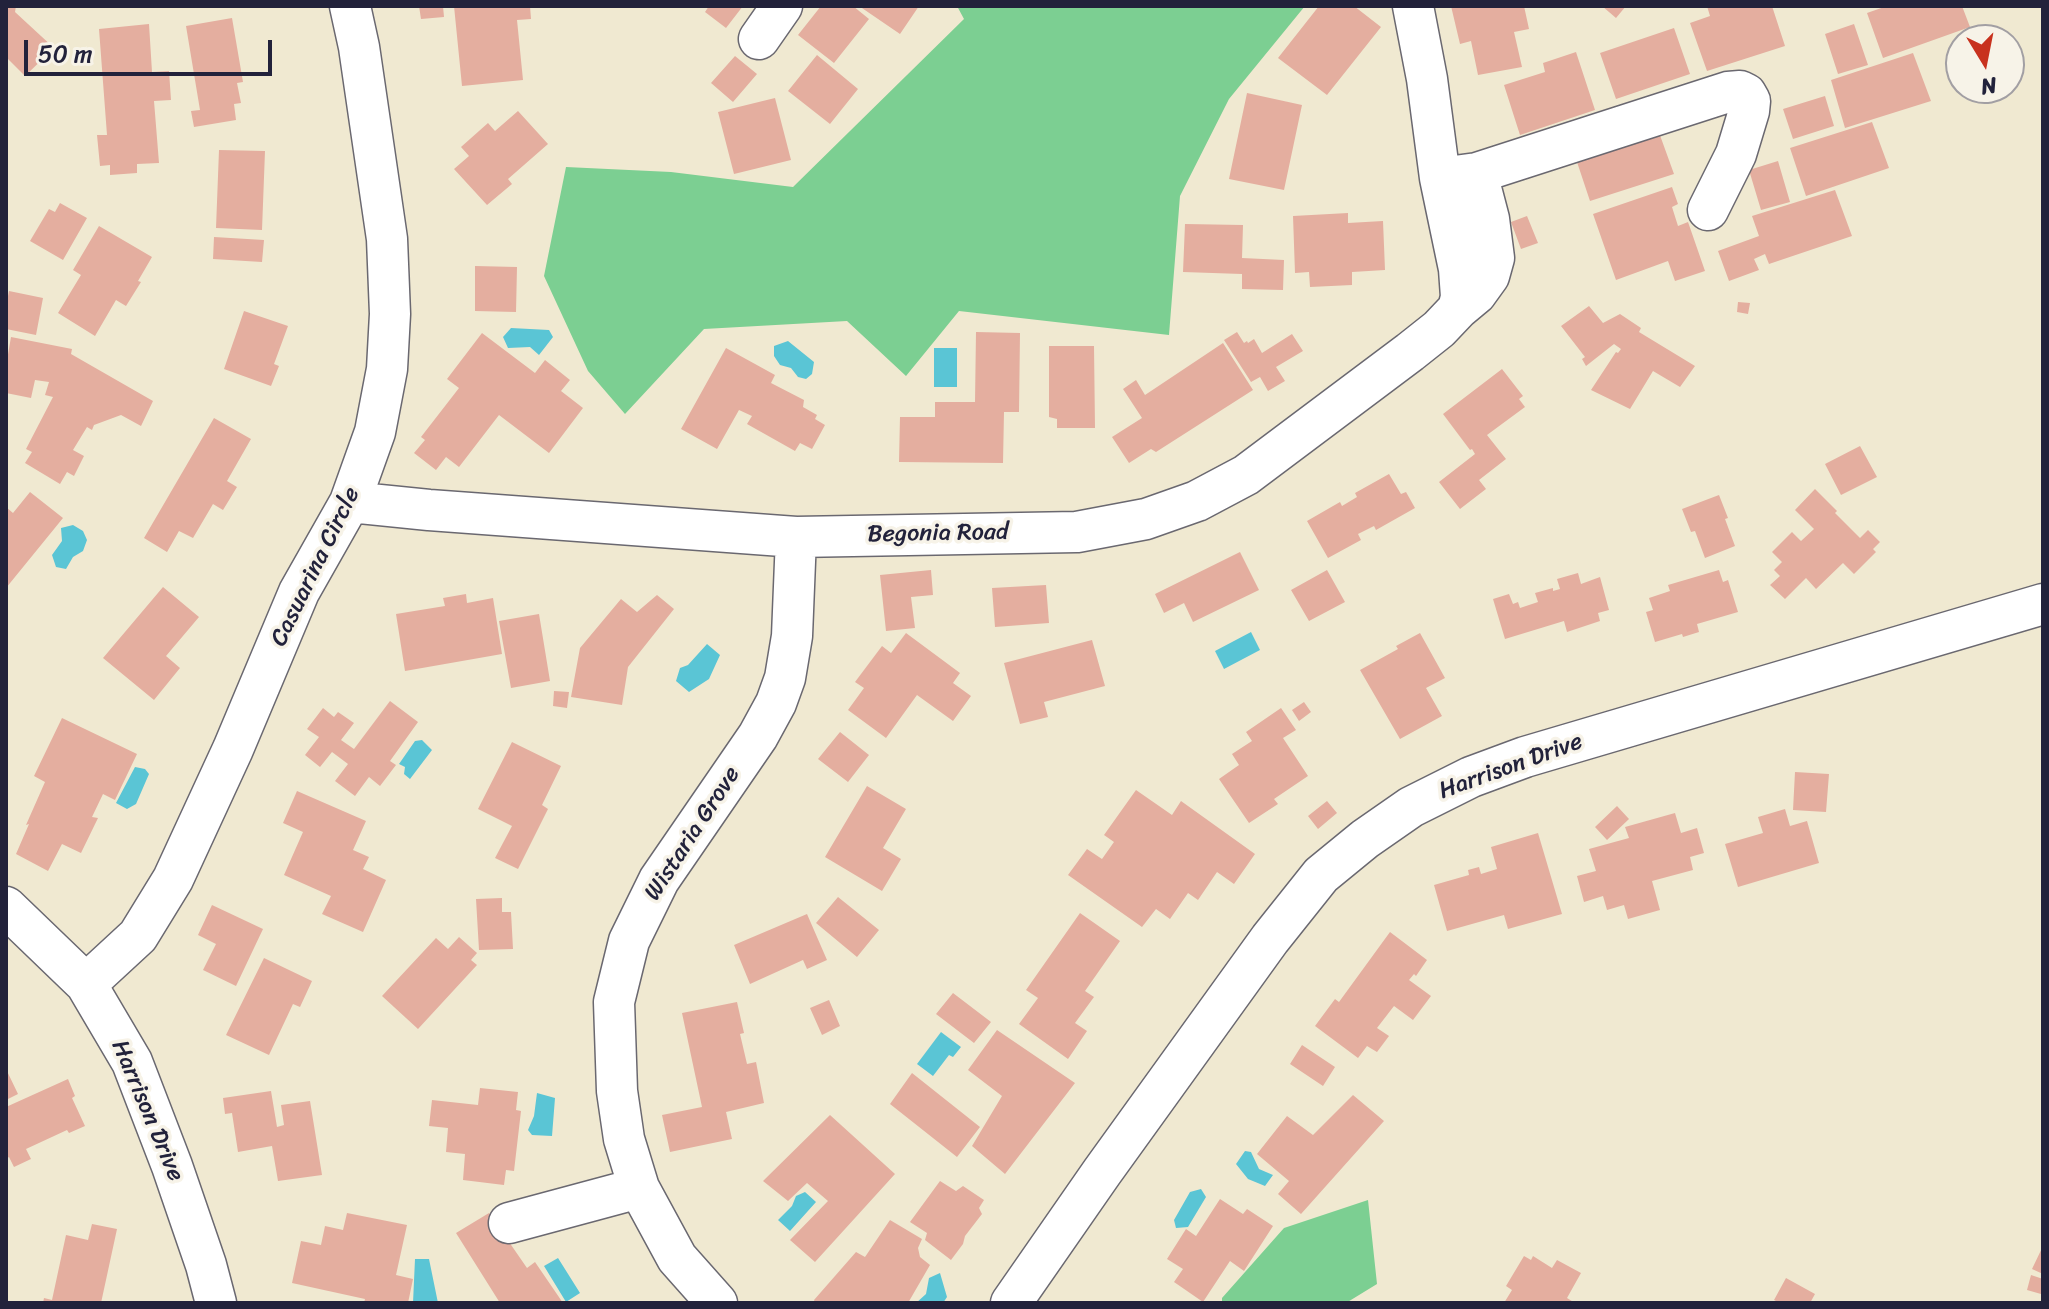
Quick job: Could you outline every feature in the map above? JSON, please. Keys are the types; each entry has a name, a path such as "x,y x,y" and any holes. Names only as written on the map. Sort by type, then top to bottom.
{"street":[{"name":"Casuarina Circle","path":"86,984 138,936 173,879 233,749 299,592 350,502 375,432 387,369 390,314 387,239 359,47 350,6"},
{"path":"759,39 782,6"},
{"name":"Begonia Road","path":"350,502 796,537 1077,532 1146,519 1197,501 1246,475 1429,337 1476,294 1489,276 1494,258 1489,219 1458,175 1427,79 1413,6"},
{"path":"1458,175 1728,92 1740,91 1750,101 1749,111 1736,154 1708,210"},
{"name":"Wistaria Grove","path":"717,1303 677,1258 639,1188 624,1139 617,1091 614,1002 629,941 659,880 758,736 776,703 785,678 792,636 796,537"},
{"name":"Harrison Drive","path":"1011,1303 1270,939 1321,875 1411,807 1471,777 1525,757 2043,604"},
{"name":"Harrison Drive","path":"6,907 86,984 132,1062 172,1166 216,1303"},
{"path":"509,1223 639,1188"}],"green space":[{"path":"957,6 1305,6 1229,99 1180,196 1169,335 959,311 906,376 847,321 704,329 625,414 588,371 544,276 566,167 671,172 793,187 964,19"},
{"path":"1368,1200 1377,1284 1346,1303 1222,1303 1222,1298 1284,1228"}],"water":[{"path":"511,328 549,330 553,337 539,355 530,347 508,348 503,337"},
{"path":"788,341 814,362 812,374 806,379 798,377 791,368 780,365 774,356 774,346"},
{"path":"934,348 957,348 957,387 934,387"},
{"path":"73,525 83,531 87,540 83,551 73,557 66,569 56,567 52,555 62,541 61,528"},
{"path":"1251,632 1260,650 1224,669 1215,651"},
{"path":"707,644 720,655 709,679 689,692 676,681 680,668 688,665"},
{"path":"422,740 432,750 410,779 404,774 405,767 399,764 415,741"},
{"path":"135,767 145,769 149,774 136,804 127,809 116,803"},
{"path":"941,1032 961,1047 953,1057 949,1055 933,1076 917,1064"},
{"path":"537,1093 555,1098 552,1136 532,1135 528,1130 534,1116"},
{"path":"1245,1151 1251,1152 1259,1169 1273,1175 1265,1186 1248,1179 1236,1164"},
{"path":"1201,1189 1206,1197 1188,1227 1176,1228 1174,1220 1190,1192"},
{"path":"805,1192 816,1202 790,1231 778,1220 792,1206 796,1196"},
{"path":"558,1258 580,1293 566,1302 544,1266"},
{"path":"415,1259 429,1259 438,1303 413,1303"},
{"path":"940,1273 947,1297 943,1303 916,1303 926,1294 929,1278"}],"building":[{"path":"6,6 16,6 15,12 54,48 25,76 6,57"},
{"path":"419,6 443,6 444,17 421,19"},
{"path":"454,6 530,6 531,19 517,20 523,80 462,86"},
{"path":"709,6 743,6 726,28 705,12"},
{"path":"821,6 853,6 869,19 834,63 798,35"},
{"path":"859,6 919,6 900,34"},
{"path":"1319,6 1354,6 1381,27 1327,95 1278,58"},
{"path":"1451,6 1524,6 1529,29 1514,32 1522,67 1478,75 1471,41 1460,44"},
{"path":"1602,6 1626,6 1616,18"},
{"path":"1707,6 1772,6 1785,46 1707,71 1690,23 1710,16"},
{"path":"1887,6 1962,6 1969,24 1945,24 1945,36 1883,58 1867,13"},
{"path":"232,18 243,82 237,83 241,103 234,104 236,120 194,127 191,111 200,110 186,26"},
{"path":"149,24 152,72 169,71 171,100 154,101 159,163 137,164 137,173 110,175 110,165 100,166 97,135 107,135 99,29"},
{"path":"1854,24 1868,65 1838,74 1825,34"},
{"path":"1674,28 1690,74 1616,99 1600,53"},
{"path":"1576,52 1595,110 1520,135 1504,85 1545,72 1543,63"},
{"path":"1913,53 1931,101 1845,128 1831,80"},
{"path":"817,55 858,89 830,124 788,91"},
{"path":"735,56 757,74 733,102 711,83"},
{"path":"1247,93 1302,105 1284,190 1229,179"},
{"path":"1825,96 1834,126 1793,139 1783,109"},
{"path":"775,98 791,160 734,174 718,112"},
{"path":"518,111 548,144 508,179 512,184 487,205 454,169 469,156 461,147 488,123 495,131"},
{"path":"1872,122 1889,168 1806,196 1790,148"},
{"path":"1657,127 1674,174 1590,201 1574,153"},
{"path":"219,150 265,151 262,230 216,228"},
{"path":"1778,161 1790,202 1761,210 1749,170"},
{"path":"1672,187 1678,204 1672,207 1678,226 1688,222 1705,271 1675,281 1668,261 1616,280 1593,214"},
{"path":"1835,190 1852,236 1769,264 1765,254 1754,259 1759,270 1729,281 1718,251 1759,236 1752,216"},
{"path":"60,203 87,218 63,260 30,241 49,209 55,212"},
{"path":"1348,213 1348,223 1383,221 1385,270 1352,272 1352,285 1310,287 1309,272 1295,273 1293,216"},
{"path":"1527,216 1538,243 1521,249 1511,222"},
{"path":"1185,224 1243,225 1242,258 1284,260 1283,290 1242,289 1242,274 1183,272"},
{"path":"99,226 152,257 126,306 116,300 95,336 58,313 81,275 73,270"},
{"path":"214,237 264,240 262,262 213,259"},
{"path":"475,266 517,267 516,312 475,311"},
{"path":"9,291 43,298 36,335 6,329"},
{"path":"1738,302 1750,303 1748,314 1737,312"},
{"path":"1589,306 1603,323 1620,314 1641,328 1639,332 1695,366 1680,387 1653,371 1630,409 1591,390 1621,349 1614,344 1586,366 1582,359 1585,357 1561,326"},
{"path":"244,311 288,326 274,364 279,366 271,386 224,369"},
{"path":"976,332 1020,333 1019,412 1004,412 1003,463 899,462 900,417 935,417 935,402 975,402"},
{"path":"1237,332 1244,343 1254,339 1262,353 1292,334 1303,351 1276,367 1285,381 1268,391 1260,377 1251,382 1224,340"},
{"path":"482,333 535,373 545,360 570,380 561,391 583,408 549,453 499,415 459,467 446,457 436,470 414,453 425,440 421,437 459,388 447,379"},
{"path":"11,337 72,349 71,354 153,401 141,426 121,415 94,425 92,430 87,427 73,450 84,456 74,476 67,472 60,484 25,463 32,452 26,449 53,397 45,395 49,382 35,380 31,398 6,393 6,366"},
{"path":"1223,343 1253,390 1156,452 1151,449 1129,463 1112,437 1142,418 1123,389 1136,380 1145,395"},
{"path":"1049,346 1094,346 1095,428 1057,428 1057,419 1049,417"},
{"path":"726,348 775,375 771,383 804,400 803,407 817,415 815,419 825,425 812,449 800,443 795,451 747,424 752,416 739,410 717,449 681,429"},
{"path":"1502,369 1523,396 1519,399 1525,407 1487,435 1506,459 1479,480 1486,489 1460,509 1439,482 1475,454 1443,414"},
{"path":"214,418 251,439 227,481 237,487 223,510 213,504 193,538 179,531 167,552 144,538"},
{"path":"1860,446 1877,477 1841,495 1825,464"},
{"path":"1389,474 1401,494 1406,492 1415,508 1376,530 1374,526 1358,534 1361,540 1328,558 1307,521 1340,502 1342,506 1357,497 1355,493"},
{"path":"1815,489 1860,538 1868,530 1880,542 1873,549 1876,552 1854,574 1843,563 1816,589 1806,578 1785,599 1770,585 1780,576 1774,570 1782,562 1772,552 1792,532 1801,541 1814,529 1795,510"},
{"path":"30,492 63,518 6,588 6,507 13,513"},
{"path":"1719,495 1735,546 1705,558 1695,531 1691,532 1682,509"},
{"path":"1240,552 1259,590 1193,622 1184,603 1164,613 1155,594"},
{"path":"931,570 933,595 911,597 915,628 886,631 880,575"},
{"path":"1327,570 1345,602 1309,621 1291,590"},
{"path":"1719,570 1723,582 1728,580 1738,612 1697,624 1699,632 1655,642 1646,612 1653,610 1649,598 1670,591 1668,585"},
{"path":"1578,573 1581,584 1600,577 1609,610 1598,613 1600,621 1567,632 1564,621 1505,639 1493,599 1509,594 1513,604 1518,602 1520,608 1538,602 1535,593 1560,589 1557,579"},
{"path":"1046,585 1049,623 995,627 992,588"},
{"path":"163,587 199,617 166,656 180,668 154,700 103,658"},
{"path":"466,594 467,603 493,598 502,654 405,671 396,614 445,606 443,598"},
{"path":"657,595 674,609 628,667 622,705 571,697 580,648 621,599 637,612"},
{"path":"539,614 550,681 511,688 499,621"},
{"path":"906,633 960,673 953,683 971,696 953,721 917,695 886,738 848,710 864,688 855,682 882,646 891,653"},
{"path":"1420,633 1445,678 1426,688 1442,716 1400,739 1360,670"},
{"path":"1092,640 1105,686 1044,702 1048,717 1020,724 1004,663"},
{"path":"554,691 569,692 567,708 553,706"},
{"path":"390,701 418,722 390,761 396,765 380,786 369,777 355,796 335,781 348,764 332,752 320,767 305,755 319,737 307,729 323,708 334,717 338,712 354,723 341,740 354,749"},
{"path":"1304,702 1311,712 1299,721 1292,710"},
{"path":"1281,708 1296,730 1283,738 1308,776 1274,799 1278,804 1249,823 1219,779 1239,765 1232,754 1252,741 1246,732"},
{"path":"62,718 137,754 115,800 103,794 92,817 98,818 81,853 62,844 48,871 16,854 45,782 34,776"},
{"path":"840,732 869,755 848,782 818,759"},
{"path":"512,742 561,766 542,805 548,809 518,869 495,858 512,826 478,809"},
{"path":"1795,772 1829,774 1826,812 1793,810"},
{"path":"867,786 906,809 883,848 901,859 882,891 825,857"},
{"path":"1136,790 1172,815 1181,801 1255,854 1234,884 1217,872 1198,900 1188,893 1170,919 1156,909 1142,927 1068,875 1087,849 1102,859 1114,842 1104,835"},
{"path":"297,791 366,821 353,850 369,857 363,869 386,880 363,932 322,914 331,896 284,875 303,832 283,823"},
{"path":"1327,801 1337,813 1318,829 1308,816"},
{"path":"1617,806 1629,819 1607,840 1595,827"},
{"path":"1785,809 1790,826 1807,821 1819,863 1738,887 1725,844 1763,833 1758,817"},
{"path":"1675,813 1681,833 1697,828 1704,853 1690,857 1693,870 1652,881 1660,910 1628,919 1624,905 1607,910 1603,896 1584,902 1577,876 1596,871 1589,849 1629,838 1625,827"},
{"path":"1538,833 1562,914 1508,929 1504,915 1447,931 1434,885 1469,875 1468,870 1479,867 1481,874 1497,869 1491,847"},
{"path":"838,897 879,930 857,957 816,923"},
{"path":"502,898 502,912 511,912 513,949 479,950 476,899"},
{"path":"212,905 263,929 236,986 203,970 216,944 198,935"},
{"path":"1080,913 1120,941 1085,991 1094,997 1075,1023 1087,1031 1068,1059 1019,1024 1038,998 1026,990"},
{"path":"807,914 827,960 807,969 803,960 750,984 734,945"},
{"path":"1390,932 1427,960 1416,976 1414,974 1409,980 1431,996 1413,1020 1394,1006 1377,1028 1389,1036 1377,1052 1367,1046 1358,1058 1315,1026 1335,999 1339,1002"},
{"path":"459,937 477,953 471,960 477,965 418,1029 382,996 436,938 448,949"},
{"path":"264,958 312,981 300,1007 293,1004 269,1055 226,1035"},
{"path":"953,993 991,1022 974,1043 936,1014"},
{"path":"829,1000 840,1026 822,1035 810,1008"},
{"path":"737,1002 747,1064 756,1062 764,1103 726,1112 732,1139 670,1152 662,1115 702,1107 682,1013"},
{"path":"997,1030 1075,1083 1005,1174 972,1146 1002,1096 968,1070"},
{"path":"1302,1045 1335,1067 1323,1086 1290,1064"},
{"path":"6,1069 18,1094 6,1100"},
{"path":"912,1073 980,1127 957,1157 890,1104"},
{"path":"68,1079 75,1096 72,1098 85,1126 69,1133 67,1130 26,1149 31,1159 14,1167 9,1157 6,1159 6,1107"},
{"path":"480,1088 518,1092 516,1110 521,1111 514,1171 506,1170 504,1185 463,1180 465,1154 446,1152 448,1128 429,1126 432,1100 478,1105"},
{"path":"271,1091 277,1127 284,1125 281,1105 310,1101 322,1175 278,1181 272,1146 238,1152 232,1113 225,1114 223,1098"},
{"path":"1353,1095 1384,1121 1301,1214 1278,1194 1289,1181 1257,1154 1287,1116 1313,1135"},
{"path":"830,1115 895,1174 815,1262 790,1240 828,1201 807,1183 788,1201 763,1181"},
{"path":"940,1181 956,1191 963,1186 984,1200 979,1208 982,1214 951,1260 925,1240 927,1233 910,1222"},
{"path":"1220,1199 1243,1214 1247,1209 1273,1226 1244,1271 1230,1261 1203,1302 1174,1282 1183,1269 1167,1259 1186,1229 1196,1236"},
{"path":"347,1213 407,1225 396,1275 413,1279 408,1303 364,1303 365,1299 292,1283 301,1241 321,1245 325,1226 343,1230"},
{"path":"489,1213 527,1268 535,1262 563,1303 500,1303 456,1233"},
{"path":"890,1220 922,1239 918,1248 920,1257 930,1265 908,1303 815,1303 814,1300 856,1252 865,1257"},
{"path":"92,1224 117,1229 101,1303 43,1303 44,1298 52,1300 66,1235 88,1240"},
{"path":"2043,1246 2043,1274 2032,1269"},
{"path":"1524,1256 1531,1260 1533,1256 1552,1268 1557,1260 1581,1273 1567,1298 1575,1303 1504,1303 1512,1290 1506,1286"},
{"path":"2031,1275 2043,1279 2041,1294 2027,1290"},
{"path":"1786,1278 1815,1294 1810,1303 1780,1303 1774,1300"}]}
